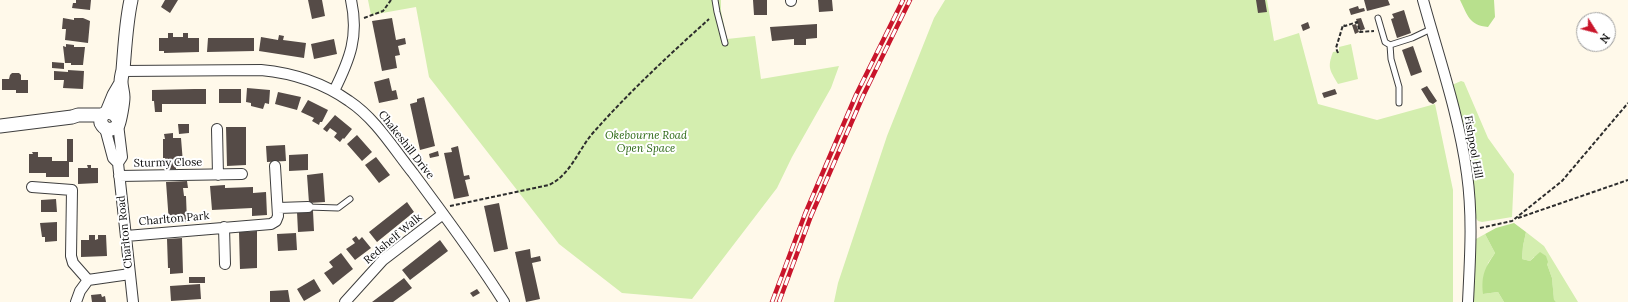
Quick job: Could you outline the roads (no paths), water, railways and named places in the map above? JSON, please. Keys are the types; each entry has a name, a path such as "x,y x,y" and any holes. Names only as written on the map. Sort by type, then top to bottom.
{"street":[{"name":"Charlton Road","path":"131,0 127,16 122,77 123,97 109,120 122,157 118,163 133,302"},
{"path":"334,91 349,60 354,36 355,20 351,0"},
{"name":"Fishpool Hill","path":"1423,0 1456,115 1467,174 1472,230 1468,302"},
{"name":"Chakeshill Drive","path":"122,77 262,70 279,72 313,81 334,91 350,101 366,114 379,128 441,211 504,302"},
{"path":"0,126 78,115 109,120"},
{"name":"Sturmy Close","path":"217,128 218,174"},
{"name":"Charlton Park","path":"126,236 271,224 276,221 278,216 275,166"},
{"name":"Sturmy Close","path":"119,176 242,174"},
{"path":"32,187 72,190 71,256 73,263 88,280"},
{"path":"278,208 308,207"},
{"name":"Redshelf Walk","path":"345,302 383,260 441,211"},
{"name":"Charlton Park","path":"224,227 225,264"},
{"path":"76,302 80,291 88,280 130,274"}],"lane":[{"path":"715,0 726,43"},
{"path":"1378,18 1385,42 1390,45 1412,38 1431,29"},
{"path":"1390,45 1391,59 1400,87 1399,103"},
{"path":"308,207 338,208 350,199"}],"railway":[{"path":"772,302 805,214 856,95 903,0"},
{"path":"779,302 811,216 863,96 910,0"}],"park label":[{"name":"Okebourne Road Open Space","path":"646,142"}]}
